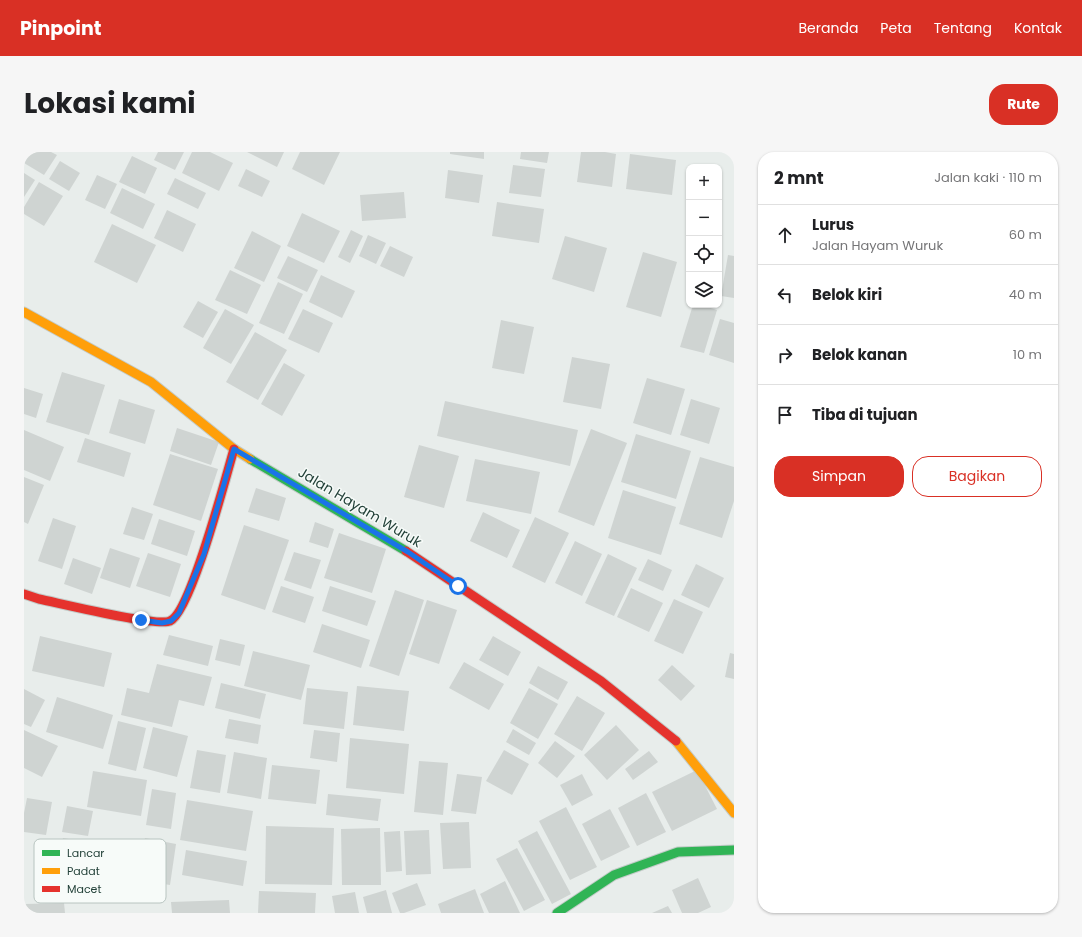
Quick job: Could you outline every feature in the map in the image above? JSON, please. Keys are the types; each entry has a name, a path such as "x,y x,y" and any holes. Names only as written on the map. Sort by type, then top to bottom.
{"street":[{"name":"Jalan Hayam Wuruk","path":"24,312 151,382 234,449 408,552 601,681 678,742 734,813"},
{"path":"24,594 39,599 141,620 162,623 171,621 179,613 204,554 234,449"},
{"path":"557,913 614,875 621,872 678,852 734,850"}],"building":[{"path":"27,152 51,152 57,155 44,175 24,163 24,157"},
{"path":"158,152 184,152 175,170 154,160"},
{"path":"192,152 210,152 233,163 219,191 182,173"},
{"path":"247,152 284,152 277,167"},
{"path":"300,152 340,152 324,185 292,169"},
{"path":"450,152 484,152 484,159 450,154"},
{"path":"521,152 549,152 547,163 520,159"},
{"path":"581,152 605,152 616,154 612,187 577,182"},
{"path":"630,154 676,160 672,195 626,189"},
{"path":"132,156 157,168 145,194 119,182"},
{"path":"60,161 80,173 69,191 49,179"},
{"path":"513,165 545,169 541,197 509,193"},
{"path":"246,169 270,181 262,197 238,186"},
{"path":"448,170 483,175 479,203 445,198"},
{"path":"24,173 35,180 24,197"},
{"path":"97,175 117,184 105,209 85,200"},
{"path":"175,178 206,193 198,209 167,194"},
{"path":"39,182 63,196 44,226 24,214 24,207"},
{"path":"122,188 155,204 143,229 110,213"},
{"path":"404,192 406,218 362,221 360,195"},
{"path":"497,202 544,209 539,243 492,236"},
{"path":"167,210 196,224 183,252 154,238"},
{"path":"302,213 340,231 324,263 287,246"},
{"path":"112,224 156,245 137,283 94,262"},
{"path":"351,230 363,236 350,263 338,257"},
{"path":"252,231 281,246 264,282 234,268"},
{"path":"368,235 386,243 376,264 359,256"},
{"path":"565,236 607,248 594,292 552,279"},
{"path":"390,246 413,257 404,277 380,266"},
{"path":"643,252 677,262 661,317 626,307"},
{"path":"728,255 734,256 734,298 722,296"},
{"path":"288,256 318,270 307,292 277,278"},
{"path":"230,270 261,285 247,314 215,300"},
{"path":"321,275 355,291 342,318 309,302"},
{"path":"278,282 303,294 284,334 259,323"},
{"path":"198,301 218,312 203,338 183,327"},
{"path":"692,308 711,308 717,310 704,353 680,347"},
{"path":"225,309 254,325 231,364 203,348"},
{"path":"303,309 333,323 319,353 288,339"},
{"path":"720,319 734,323 734,363 709,355"},
{"path":"501,320 534,327 524,374 492,368"},
{"path":"255,332 287,350 258,400 226,382"},
{"path":"572,357 610,364 601,409 563,402"},
{"path":"284,363 305,375 282,416 261,404"},
{"path":"62,372 105,385 89,435 46,422"},
{"path":"647,378 685,389 671,435 633,423"},
{"path":"24,388 43,394 36,418 24,414"},
{"path":"119,399 155,410 145,444 109,433"},
{"path":"691,399 720,408 709,444 680,435"},
{"path":"445,401 578,430 570,466 437,436"},
{"path":"177,428 219,442 211,465 170,451"},
{"path":"591,429 627,443 594,526 558,512"},
{"path":"24,430 64,447 50,481 24,470"},
{"path":"636,434 691,451 676,499 621,482"},
{"path":"85,438 131,453 124,477 77,462"},
{"path":"419,445 459,456 444,508 404,497"},
{"path":"170,454 218,469 201,521 153,505"},
{"path":"700,457 734,467 734,501 722,538 679,524"},
{"path":"475,459 540,472 531,514 466,501"},
{"path":"24,477 44,485 28,524 24,522"},
{"path":"256,488 286,498 279,521 248,512"},
{"path":"623,490 676,507 661,555 608,538"},
{"path":"132,507 153,514 144,540 123,534"},
{"path":"483,512 520,530 507,558 470,541"},
{"path":"535,517 569,533 545,583 512,567"},
{"path":"53,518 76,526 62,569 38,561"},
{"path":"159,519 195,531 187,556 151,544"},
{"path":"315,522 334,529 328,548 309,542"},
{"path":"244,525 289,540 265,610 221,595"},
{"path":"339,533 386,549 372,593 324,578"},
{"path":"575,541 602,554 582,596 555,583"},
{"path":"110,548 140,558 130,588 100,578"},
{"path":"294,552 321,560 311,589 284,580"},
{"path":"148,553 181,564 170,597 136,586"},
{"path":"608,554 637,568 614,616 585,603"},
{"path":"73,558 101,568 92,594 64,584"},
{"path":"648,559 672,570 663,591 638,580"},
{"path":"696,564 724,578 709,608 681,595"},
{"path":"281,586 314,597 305,623 272,612"},
{"path":"330,586 376,601 367,626 322,611"},
{"path":"631,588 663,603 649,632 617,617"},
{"path":"395,590 424,600 399,676 369,666"},
{"path":"674,599 703,612 683,654 654,641"},
{"path":"427,600 457,610 439,664 409,654"},
{"path":"322,624 370,640 361,668 313,652"},
{"path":"169,635 213,646 208,666 163,655"},
{"path":"40,636 112,653 104,687 32,671"},
{"path":"493,636 521,652 508,676 479,660"},
{"path":"220,639 245,645 240,666 215,660"},
{"path":"253,651 310,665 301,700 244,686"},
{"path":"730,653 734,654 734,679 725,677"},
{"path":"464,662 504,684 489,710 449,688"},
{"path":"157,664 212,677 204,706 179,700 172,727 121,715 127,688 149,693"},
{"path":"672,665 695,686 681,701 658,680"},
{"path":"538,666 568,682 558,700 529,683"},
{"path":"221,683 266,694 260,719 215,708"},
{"path":"357,686 409,691 404,731 353,725"},
{"path":"307,688 348,692 344,729 303,724"},
{"path":"529,688 558,704 538,739 510,723"},
{"path":"24,689 45,700 31,727 24,724"},
{"path":"577,696 605,713 582,751 554,734"},
{"path":"57,697 113,715 103,749 46,732"},
{"path":"229,719 261,725 258,744 225,738"},
{"path":"118,721 146,728 136,771 108,764"},
{"path":"616,725 639,750 607,780 584,755"},
{"path":"153,727 188,736 177,777 143,768"},
{"path":"513,729 536,743 529,755 506,742"},
{"path":"24,730 58,746 42,777 24,768"},
{"path":"314,730 340,733 337,762 310,758"},
{"path":"350,738 409,744 404,794 346,788"},
{"path":"555,741 575,756 557,778 538,763"},
{"path":"197,750 226,755 220,793 190,788"},
{"path":"504,750 529,764 512,795 486,781"},
{"path":"649,751 658,762 633,780 625,769"},
{"path":"234,752 267,758 261,799 227,793"},
{"path":"419,761 448,763 443,815 414,812"},
{"path":"272,765 320,770 316,804 268,799"},
{"path":"697,770 717,809 672,831 652,792"},
{"path":"93,771 147,780 141,816 87,807"},
{"path":"457,774 482,777 476,814 451,811"},
{"path":"582,774 593,795 572,806 560,785"},
{"path":"152,789 176,793 171,829 146,825"},
{"path":"646,793 666,832 637,846 618,808"},
{"path":"328,794 381,799 378,821 326,815"},
{"path":"27,798 52,802 46,835 24,832 24,813"},
{"path":"187,800 253,811 246,851 180,840"},
{"path":"67,806 93,811 88,836 62,832"},
{"path":"566,807 597,867 570,880 539,821"},
{"path":"610,809 630,847 601,861 582,824"},
{"path":"469,822 471,868 443,869 440,823"},
{"path":"266,826 334,828 332,885 265,884"},
{"path":"380,828 381,885 342,885 341,829"},
{"path":"429,830 431,874 406,875 404,831"},
{"path":"400,831 402,871 386,872 384,832"},
{"path":"537,831 571,894 552,904 518,841"},
{"path":"166,842 176,844 170,885 166,884"},
{"path":"517,848 545,900 524,911 496,859"},
{"path":"186,850 247,861 243,886 182,875"},
{"path":"698,878 711,907 698,913 682,913 672,890"},
{"path":"505,881 520,913 489,913 480,894"},
{"path":"417,883 426,905 400,913 392,893"},
{"path":"475,889 484,913 441,913 438,904"},
{"path":"386,890 392,913 367,913 363,897"},
{"path":"259,891 316,893 315,913 258,913"},
{"path":"355,892 359,913 335,913 332,896"},
{"path":"229,900 230,913 172,913 171,902"},
{"path":"64,903 65,913 25,913 25,904"},
{"path":"668,906 672,913 652,913"}],"traffic: fast":[{"path":"250,459 406,551"},
{"path":"557,913 614,875 678,852 734,850"}],"traffic: slow":[{"path":"24,312 151,382 234,449 250,459"},
{"path":"676,741 734,813"}],"traffic: jam":[{"path":"24,594 39,599 128,618 147,621 170,621 178,612 188,594 197,570 216,513 234,449"},
{"path":"406,551 601,681 676,741"}],"route":[{"path":"141,620 162,623 171,621 179,613 204,554 234,449 408,552 458,586"}]}
